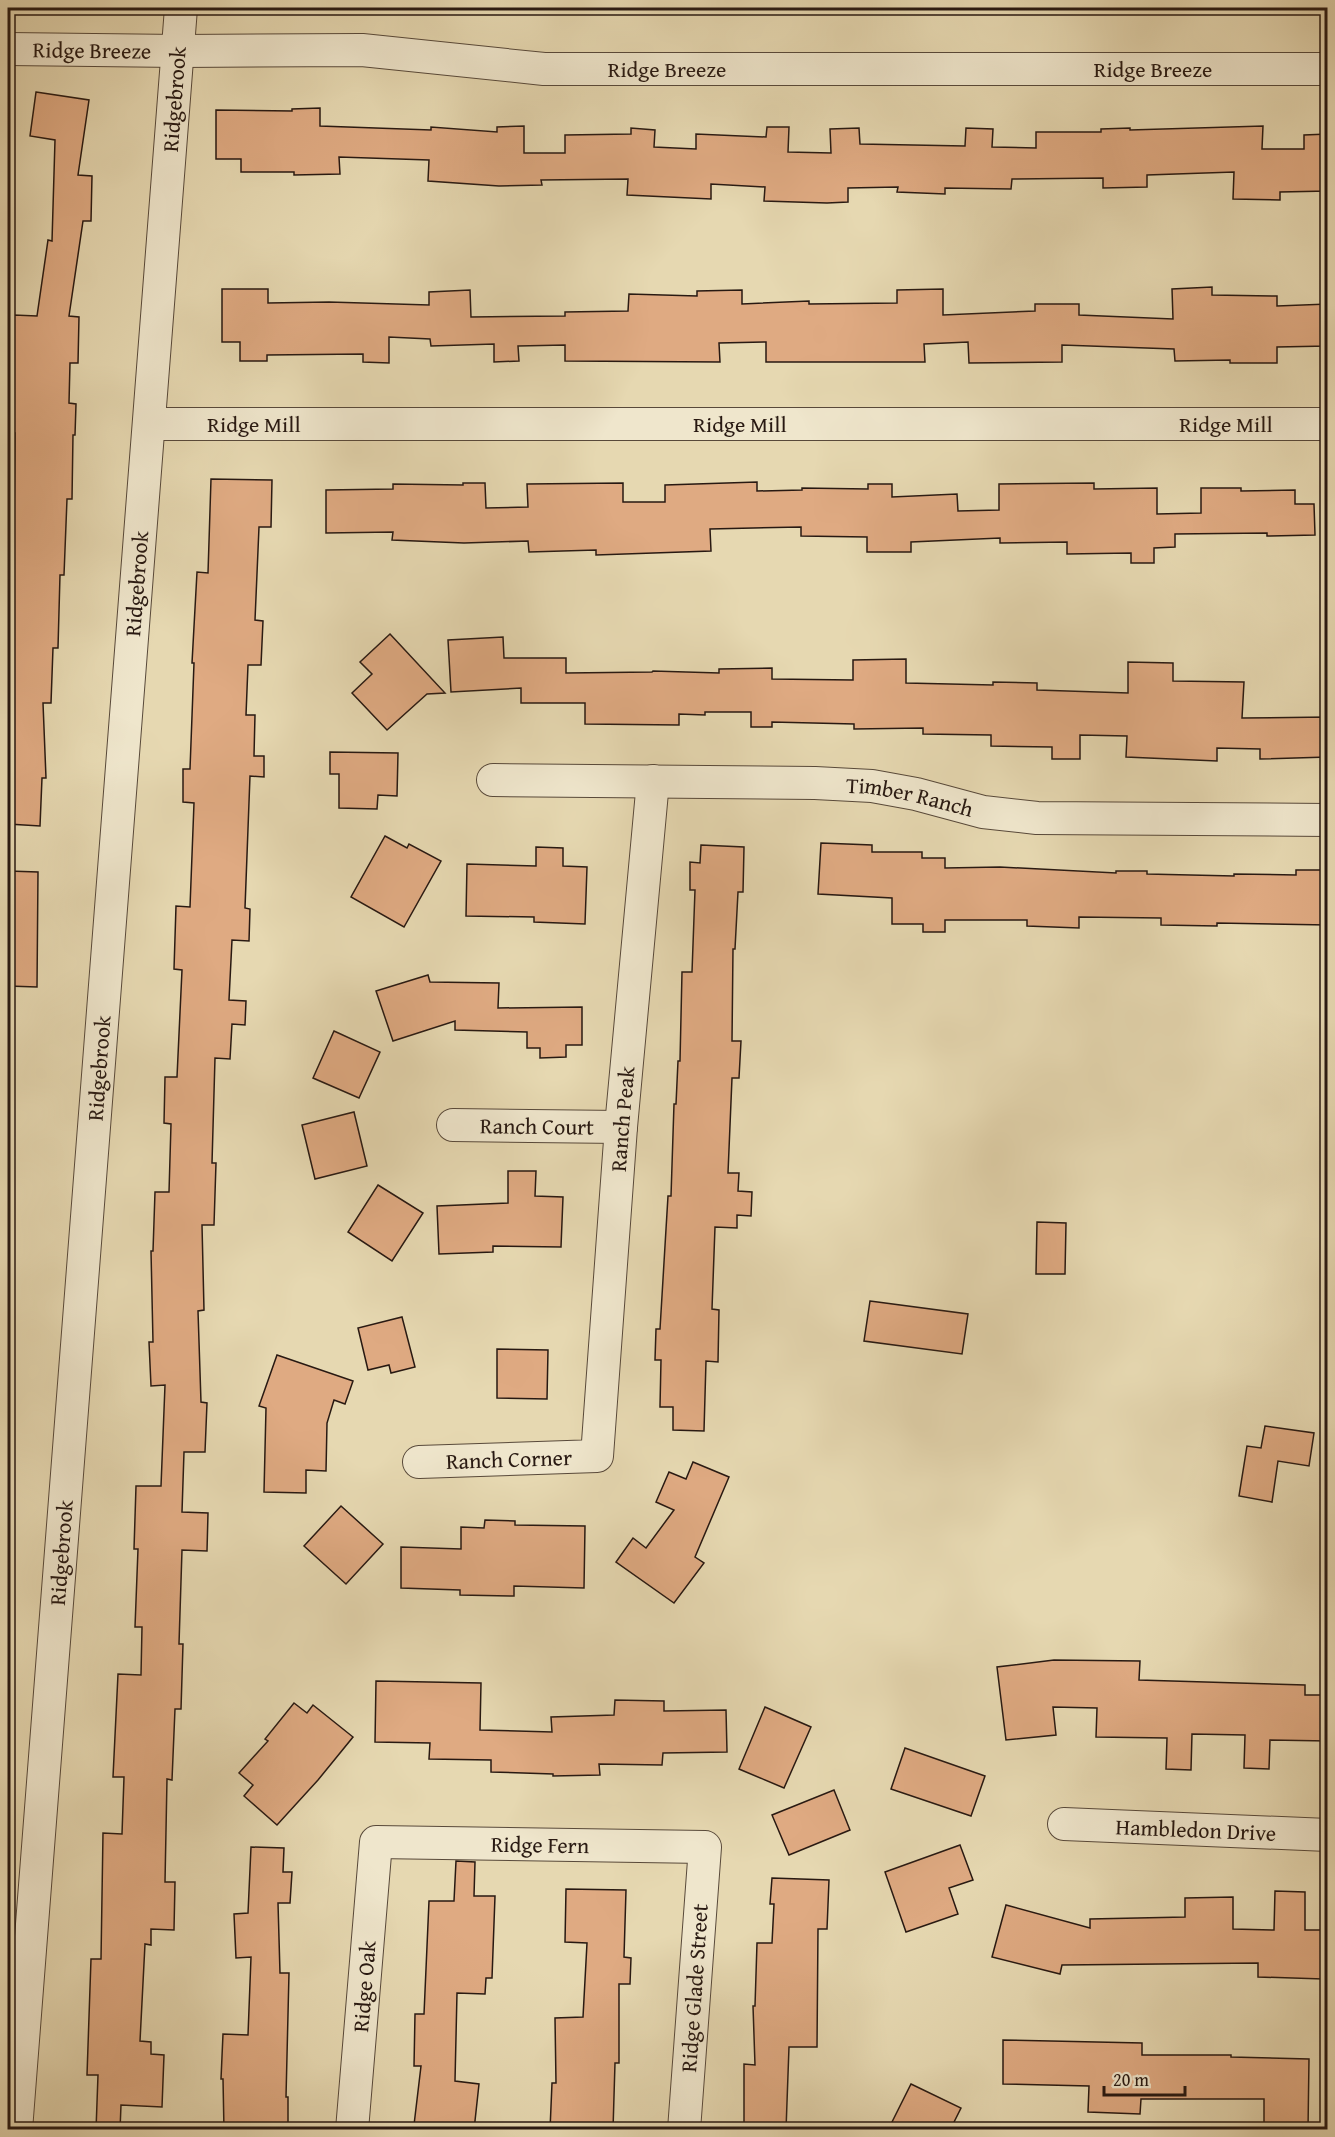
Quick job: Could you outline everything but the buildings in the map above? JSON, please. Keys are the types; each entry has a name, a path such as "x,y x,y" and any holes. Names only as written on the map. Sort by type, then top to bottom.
{"street":[{"name":"Ridgebrook","path":"16,2130 17,2015 150,424 182,8"},
{"name":"Ridge Breeze","path":"8,49 362,50 544,69 1328,69"},
{"name":"Ridge Mill","path":"150,424 1328,424"},
{"name":"Timber Ranch","path":"493,780 815,783 872,786 916,794 983,812 1037,818 1328,820"},
{"name":"Ranch Peak","path":"597,1456 621,1127 653,781"},
{"name":"Ranch Court","path":"453,1125 621,1127"},
{"name":"Ranch Corner","path":"419,1462 597,1456"},
{"name":"Hambledon Drive","path":"1064,1824 1328,1835"},
{"name":"Ridge Fern","path":"376,1842 705,1847"},
{"name":"Ridge Oak","path":"352,2130 376,1842"},
{"name":"Ridge Glade Street","path":"684,2130 705,1847"}]}
